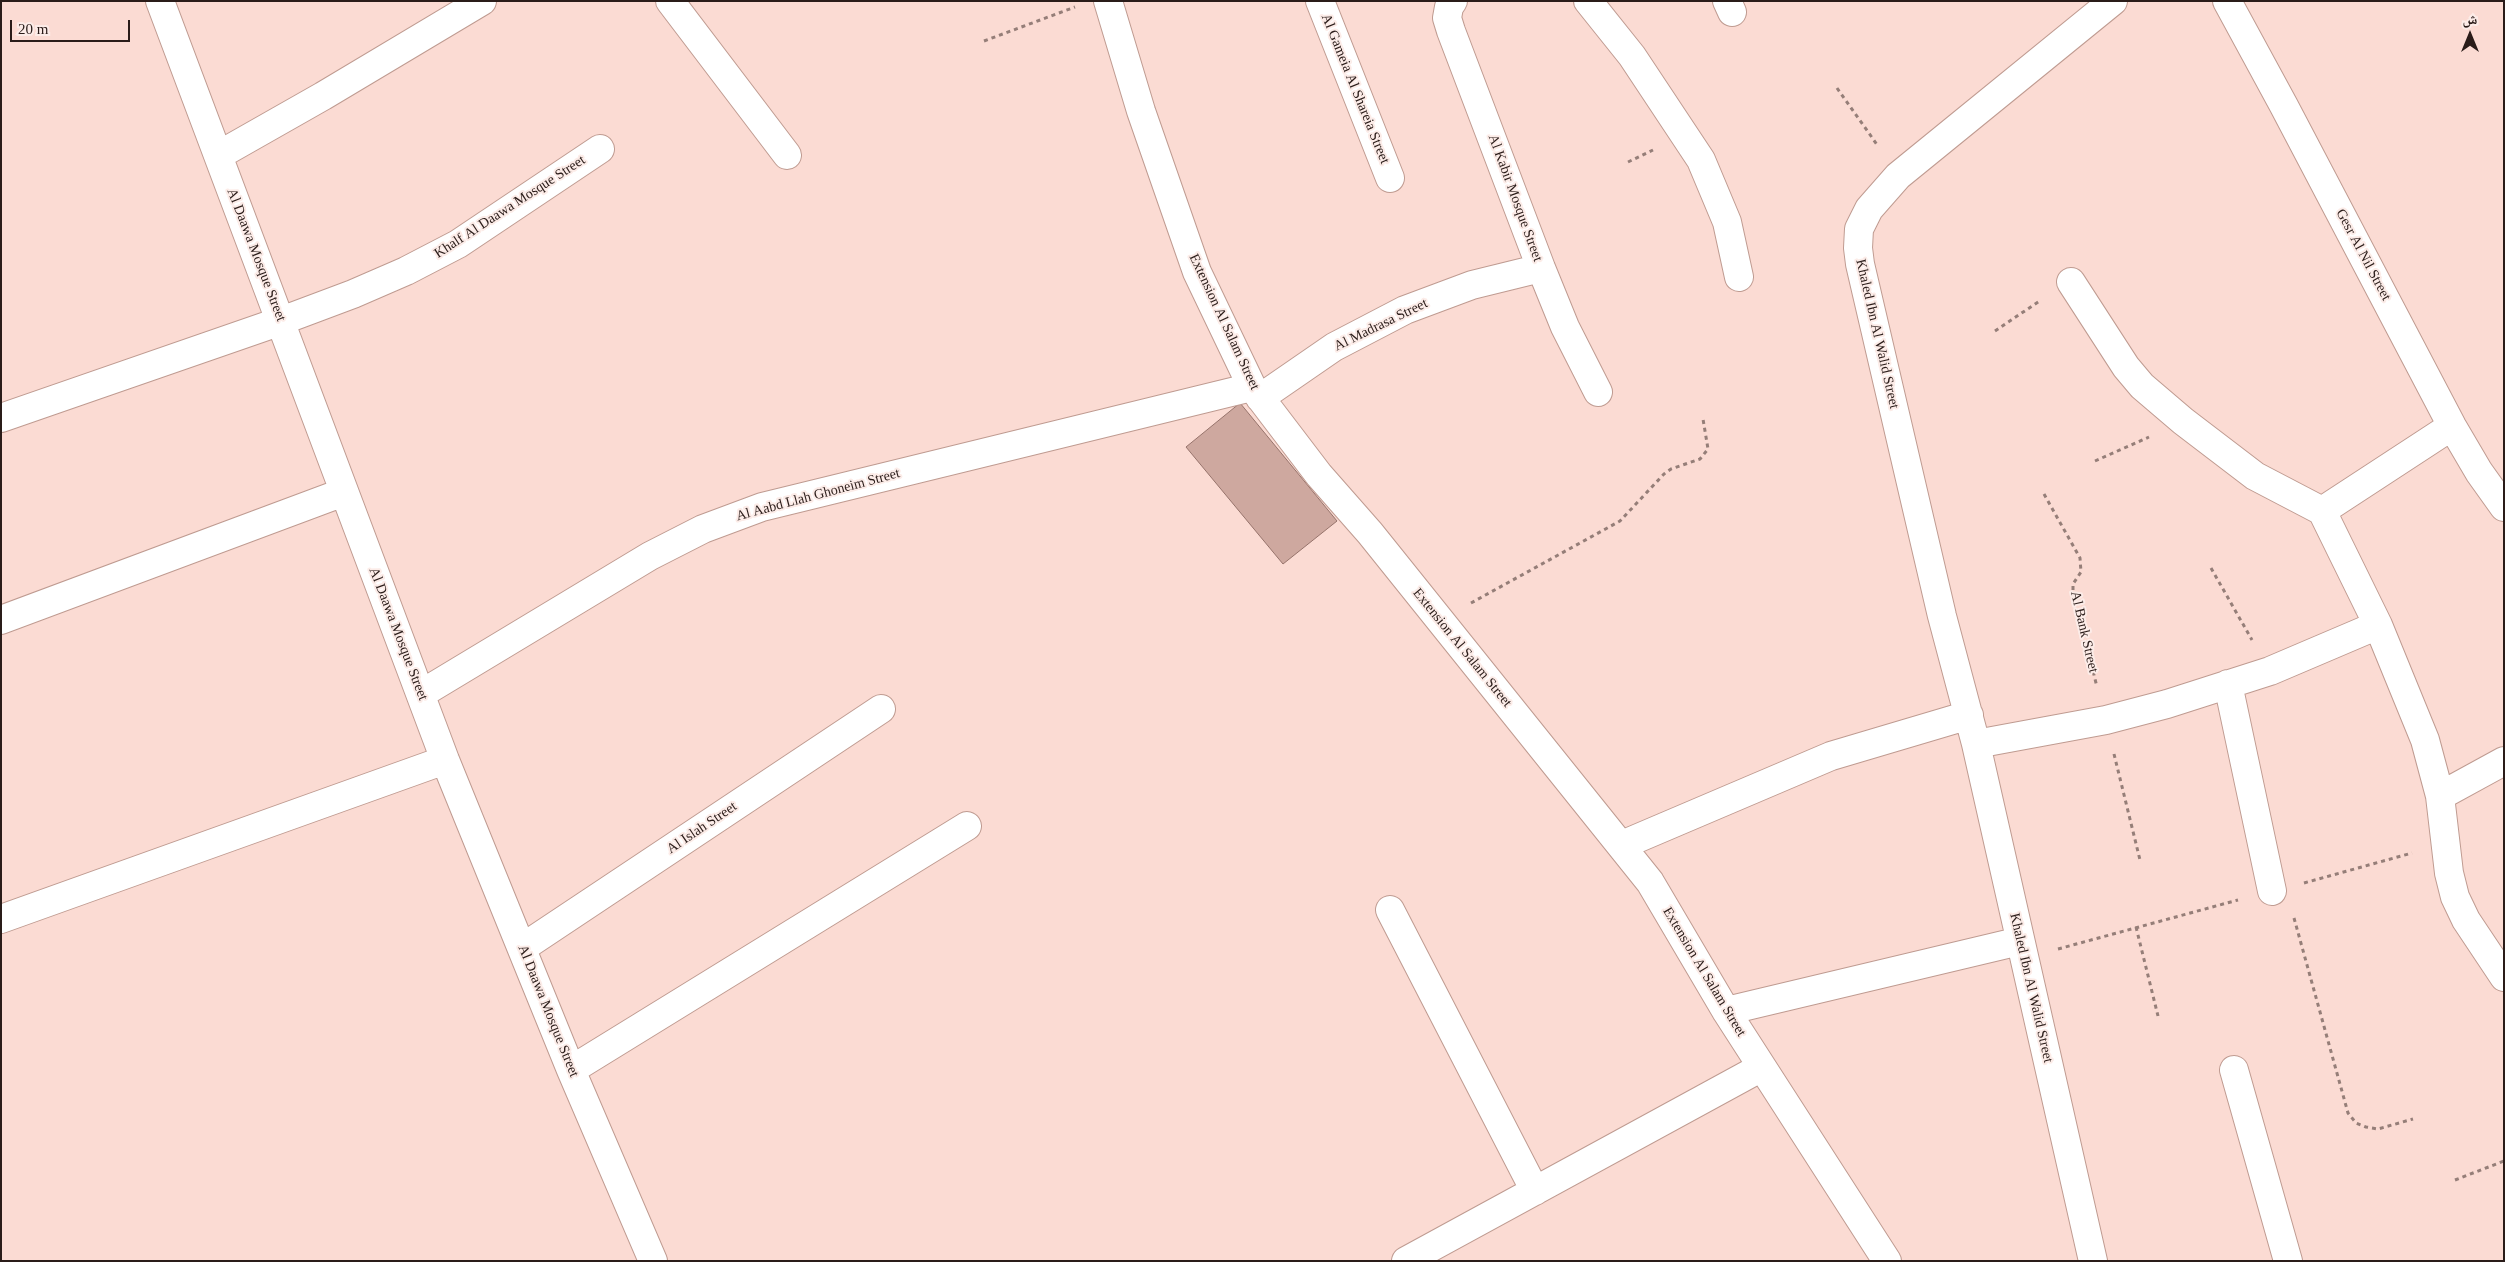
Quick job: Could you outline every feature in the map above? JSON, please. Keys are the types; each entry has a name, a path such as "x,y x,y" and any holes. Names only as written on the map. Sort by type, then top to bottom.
{"street":[{"name":"Al Daawa Mosque Street","path":"160,1 445,760 572,1070 653,1261"},
{"path":"219,155 482,1"},
{"path":"670,1 786,154"},
{"name":"Extension Al Salam Street","path":"1108,1 1141,112 1197,272 1256,392 1319,475 1370,533 1622,845 1672,918 1726,1011 1887,1261"},
{"name":"Al Gameia Al Shareia Street","path":"1320,1 1390,178"},
{"name":"Al Kabir Mosque Street","path":"1453,1 1447,18 1451,31 1565,327 1598,392"},
{"path":"1588,1 1652,84 1701,160 1727,222 1739,277"},
{"name":"Khaled Ibn Al Walid Street","path":"2093,1261 1976,744 1942,616 1860,264 1859,229 1869,209 1898,176 2113,1"},
{"name":"Gesr Al Nil Street","path":"2227,1 2452,426 2479,472 2504,507"},
{"name":"Khalf Al Daawa Mosque Street","path":"1,418 281,321 353,294 406,271 449,248 600,149"},
{"name":"Al Madrasa Street","path":"1256,392 1334,347 1405,310 1472,285 1541,268"},
{"path":"2071,282 2126,367 2142,386 2183,421 2255,476 2322,511 2378,625 2425,740 2440,796 2445,844 2455,897 2466,920 2504,977"},
{"name":"Al Aabd Llah Ghoneim Street","path":"421,694 650,556 703,529 762,507 1256,392"},
{"path":"2322,511 2452,426"},
{"path":"1,620 344,492"},
{"path":"1976,744 2106,720 2167,704 2270,671 2378,625"},
{"path":"2228,684 2279,890"},
{"name":"Al Islah Street","path":"522,948 881,709"},
{"path":"1622,845 1831,756 1969,715"},
{"path":"1,919 445,760"},
{"path":"2440,796 2504,761"},
{"path":"572,1070 966,826"},
{"path":"1390,910 1535,1191"},
{"path":"1726,1011 2022,950"},
{"path":"1406,1261 1762,1067"},
{"path":"2234,1070 2288,1261"}],"path":[{"path":"984,41 1080,5"},
{"path":"1837,88 1898,176"},
{"path":"1995,331 2060,287 2071,282"},
{"path":"1440,621 1620,521 1664,474 1705,454 1708,449 1702,419"},
{"path":"2095,461 2183,421"},
{"name":"Al Bank Street","path":"2044,494 2080,558 2082,572 2074,584 2075,598 2140,860"},
{"path":"2211,568 2270,671"},
{"path":"2022,950 2136,927 2445,844"},
{"path":"2279,890 2348,1113 2356,1123 2366,1127 2378,1128 2413,1119"},
{"path":"2136,927 2158,1016"},
{"path":"2455,1180 2504,1161"}],"building":[{"path":"1240,403 1337,521 1283,564 1186,447"}]}
